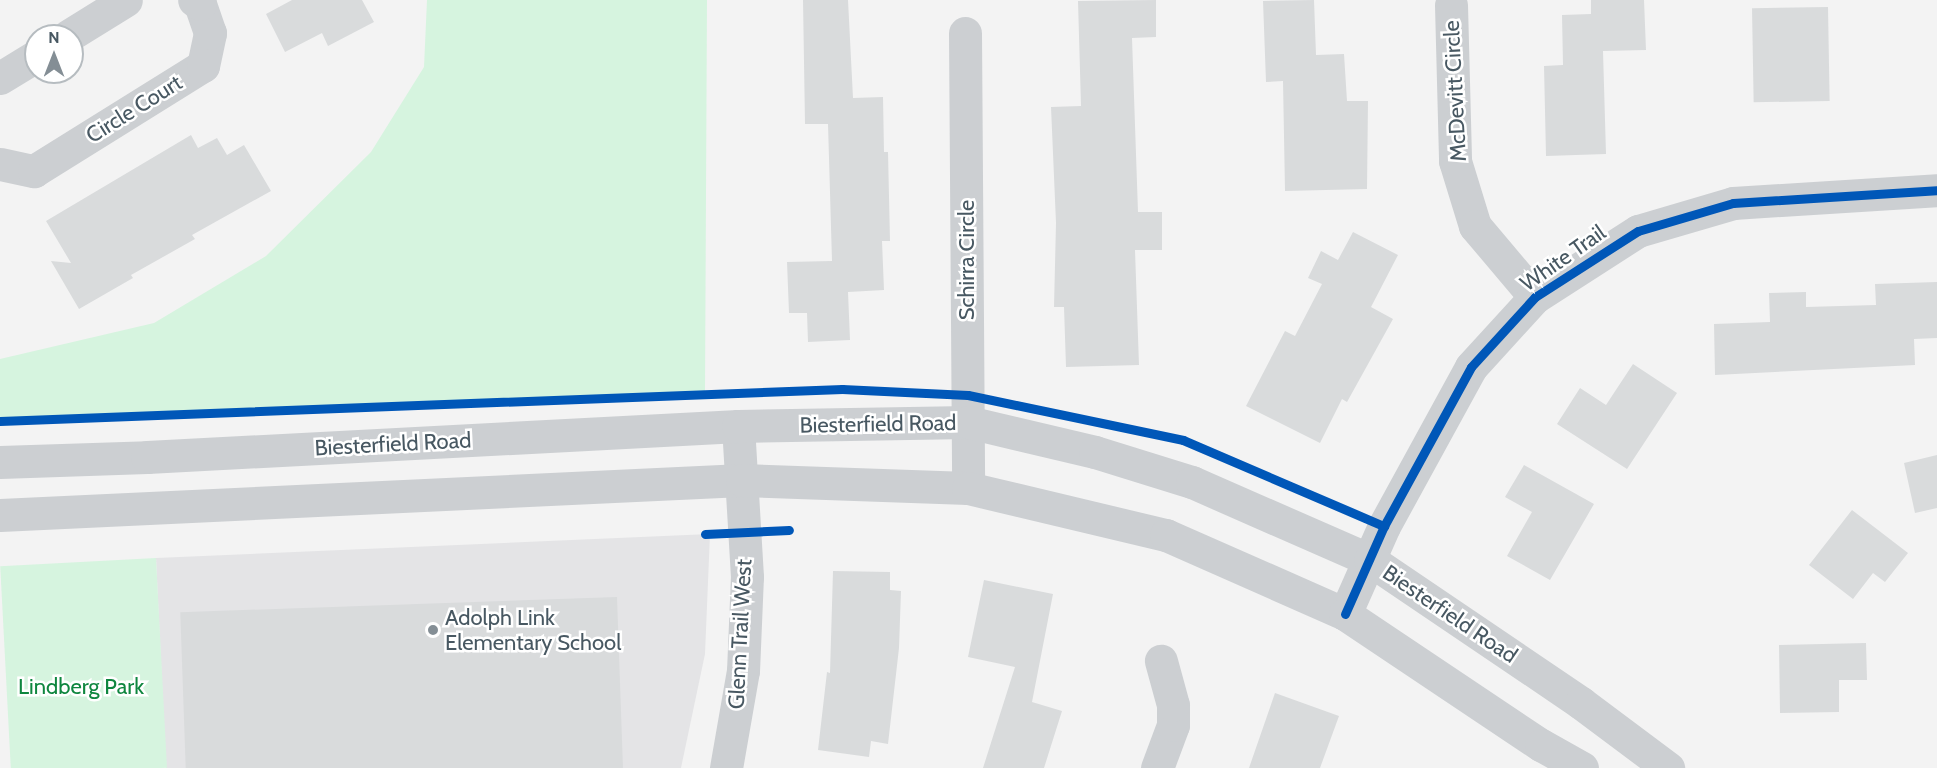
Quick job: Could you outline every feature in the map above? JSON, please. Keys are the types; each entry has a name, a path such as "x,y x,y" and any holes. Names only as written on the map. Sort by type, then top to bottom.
{"street":[{"path":"84,26 126,0"},
{"name":"Circle Court","path":"0,164 34,171 203,66 210,33 200,4 194,0"},
{"name":"McDevitt Circle","path":"1451,5 1455,161 1475,226 1535,297"},
{"name":"Schirra Circle","path":"965,33 968,488"},
{"path":"0,78 24,63"},
{"name":"White Trail","path":"1345,614 1384,526 1470,367 1535,297 1638,231 1733,203 1937,190"},
{"name":"Biesterfield Road","path":"0,462 147,457 738,426 968,422 1095,452 1192,482 1370,560 1581,703 1666,767"},
{"name":"Glenn Trail West","path":"726,768 743,671 747,577 738,426"},
{"path":"0,515 742,480 968,488 1166,535 1345,614 1541,745 1582,768"},
{"path":"1157,768 1173,724 1173,705 1161,661"}],"shaded area":[{"name":"Adolph Link Elementary School","path":"710,534 705,654 681,768 166,768 156,558"}],"green space":[{"path":"427,0 707,0 705,393 0,421 0,359 154,323 266,256 371,152 424,67"},
{"name":"Lindberg Park","path":"156,558 167,768 11,768 0,566"}],"building":[{"path":"292,0 362,0 374,22 328,46 322,33 285,52 266,14"},
{"path":"803,0 848,0 853,98 883,97 884,152 888,152 890,241 882,241 884,290 848,292 850,340 808,342 807,313 789,313 787,262 832,261 828,124 805,124"},
{"path":"1156,0 1156,37 1132,38 1138,212 1162,212 1162,250 1135,250 1139,365 1066,367 1064,307 1054,307 1056,223 1051,107 1081,106 1078,1"},
{"path":"1314,0 1316,55 1344,54 1347,101 1368,101 1367,189 1285,191 1283,81 1266,82 1263,1"},
{"path":"1591,0 1644,0 1646,50 1603,51 1606,154 1546,156 1544,66 1563,65 1562,15 1591,14"},
{"path":"1828,7 1830,101 1754,102 1752,8"},
{"path":"191,135 198,148 217,138 227,155 244,145 271,191 192,235 195,239 131,275 133,278 79,309 51,261 71,263 46,221"},
{"path":"1353,232 1398,255 1371,307 1393,319 1347,402 1342,399 1320,443 1246,406 1285,331 1295,336 1322,284 1308,278 1321,251 1338,260"},
{"path":"1937,282 1937,338 1914,339 1915,365 1715,375 1714,324 1770,322 1769,293 1806,292 1806,307 1876,305 1875,284"},
{"path":"1633,364 1677,393 1627,469 1557,424 1580,388 1606,405"},
{"path":"1937,455 1937,508 1915,513 1904,463"},
{"path":"1524,465 1594,504 1550,580 1507,556 1532,512 1505,497"},
{"path":"1852,510 1908,553 1885,582 1873,573 1853,599 1809,565"},
{"path":"833,571 890,572 890,590 901,591 899,648 888,744 871,741 869,757 818,750 827,672 830,673"},
{"path":"984,580 1053,594 1032,702 1062,711 1044,768 983,768 1015,667 968,657"},
{"path":"617,597 623,768 186,768 180,612"},
{"path":"1866,643 1867,680 1839,680 1839,712 1780,713 1779,645"},
{"path":"1275,693 1339,716 1320,768 1249,768"}],"cycle path":[{"path":"1345,614 1384,526 1471,367 1535,297 1638,231 1733,203 1937,190"},
{"path":"0,421 842,389 968,395 1183,440 1384,526"},
{"path":"705,534 789,530"}],"place":[{"name":"Adolph Link Elementary School","path":"433,630"}]}
